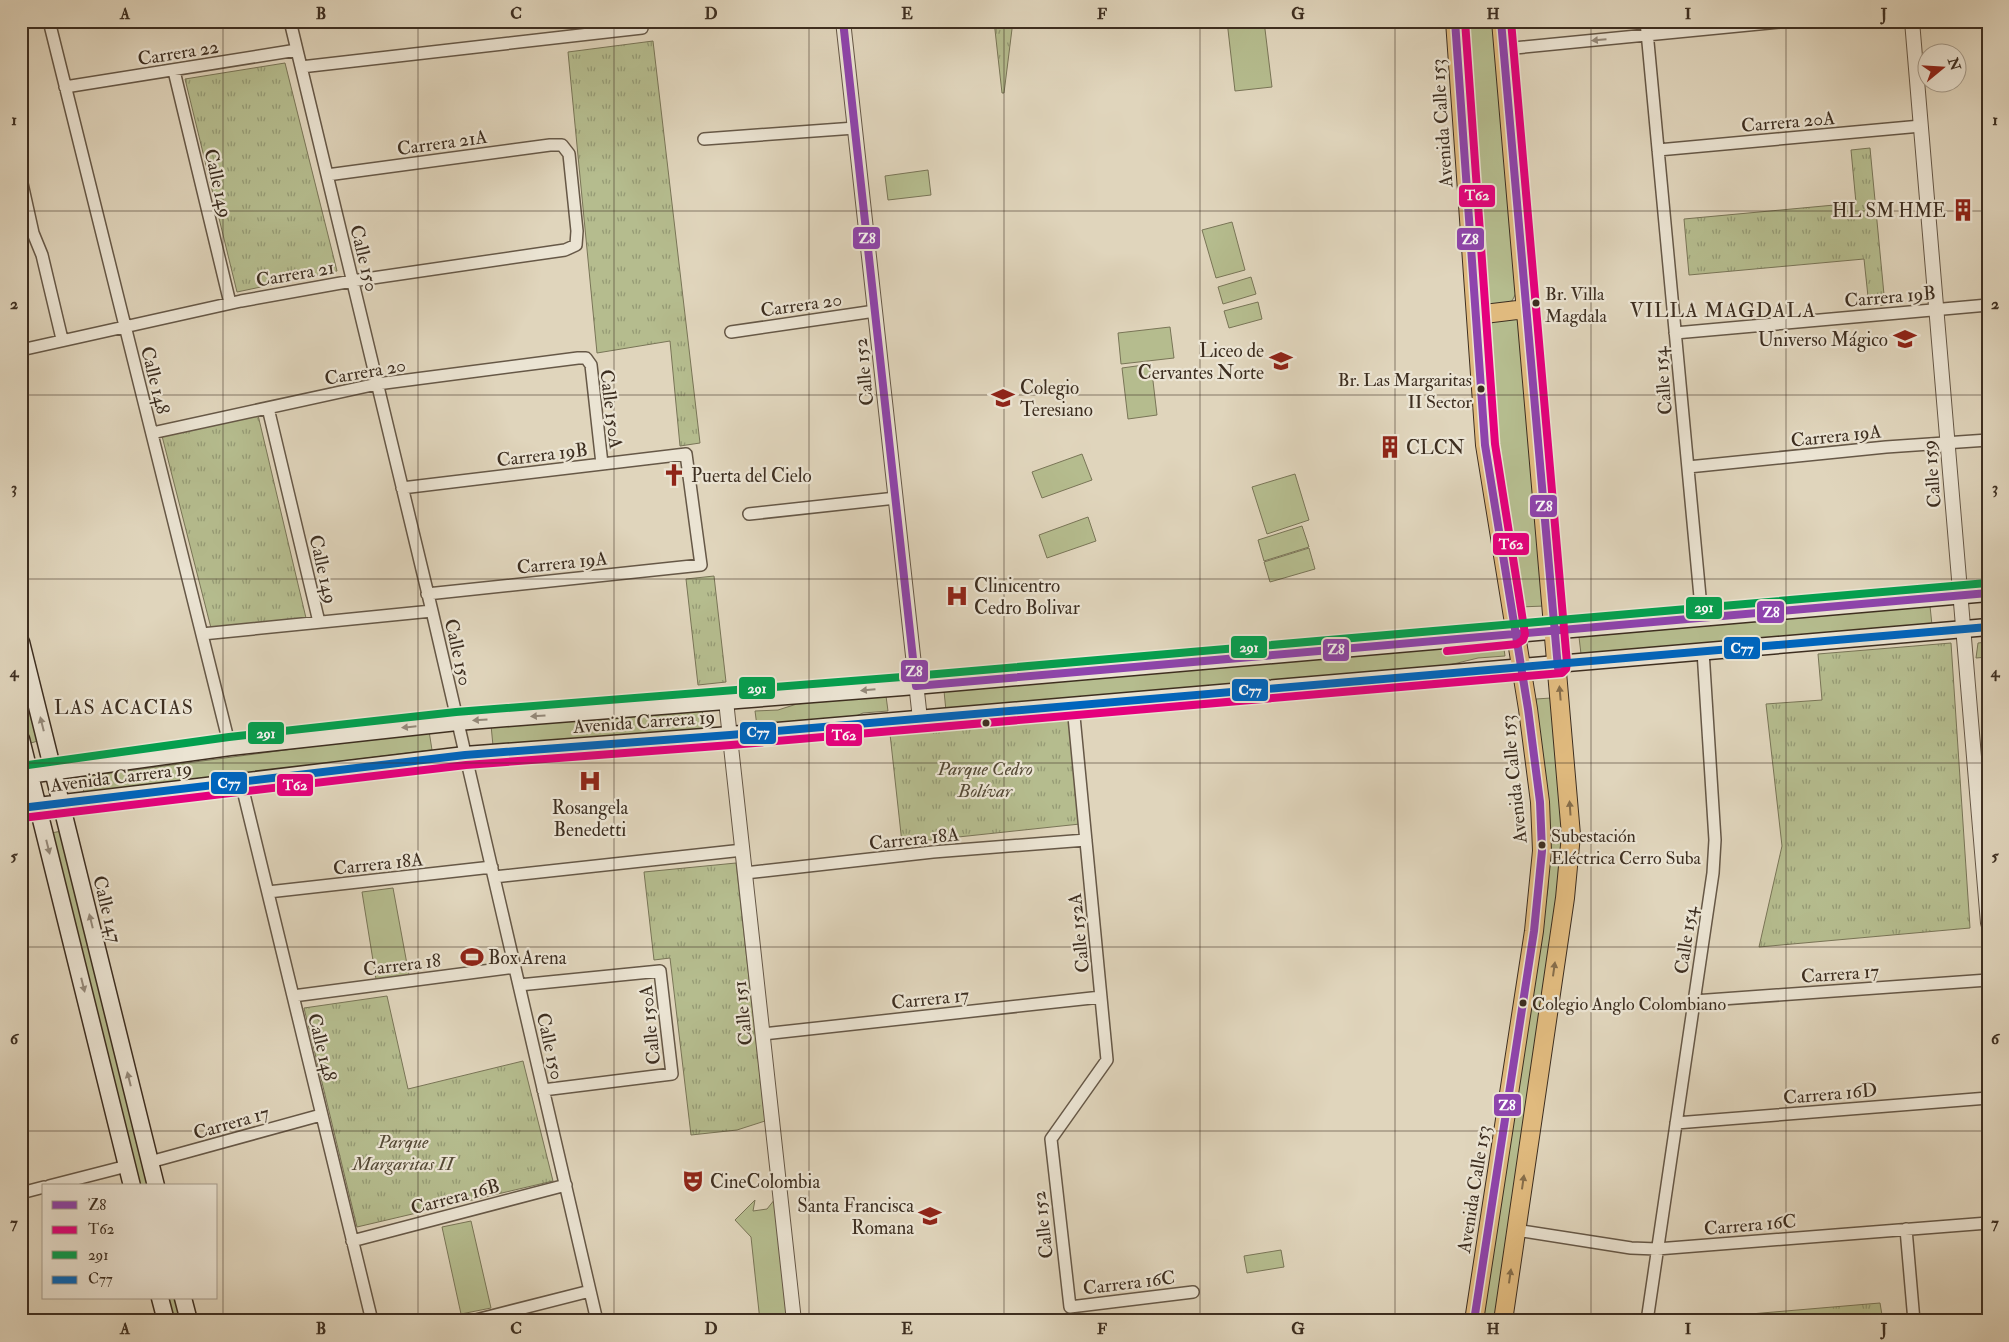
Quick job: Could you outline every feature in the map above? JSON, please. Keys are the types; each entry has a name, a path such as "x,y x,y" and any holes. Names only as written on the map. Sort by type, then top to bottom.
{"main road":[{"name":"Avenida Calle 153","path":"1455,21 1486,453 1540,802 1542,834 1542,865 1534,931 1474,1321"},
{"path":"1501,21 1570,812 1570,851 1503,1321"},
{"path":"1476,315 1526,309"},
{"name":"Avenida Carrera 19","path":"26,775 230,747 458,722 916,686 1988,593"},
{"name":"Avenida Carrera 19","path":"21,808 465,755 730,735 1988,627"},
{"name":"Calle 147","path":"21,642 156,1184"},
{"path":"21,739 26,775 38,806 132,1184"},
{"path":"161,1300 166,1321"},
{"path":"184,1300 189,1321"}],"street":[{"name":"Calle 148","path":"49,21 230,747"},
{"name":"Calle 150","path":"290,21 428,594 597,1321"},
{"name":"Calle 152","path":"843,21 920,719"},
{"name":"Calle 154","path":"1646,21 1702,618"},
{"path":"1504,49 1791,21"},
{"name":"Calle 159","path":"1912,21 1988,923"},
{"path":"301,68 642,25"},
{"name":"Carrera 22","path":"65,87 297,50"},
{"name":"Calle 149","path":"174,71 230,303"},
{"name":"Carrera 20A","path":"1658,150 1921,126"},
{"path":"704,139 854,128"},
{"name":"Carrera 21A","path":"327,175 550,145 562,145 568,154 577,231 576,245"},
{"path":"21,179 33,233 42,255 62,339"},
{"name":"Carrera 21","path":"21,350 62,339 230,303 352,281 565,250 576,245"},
{"name":"Carrera 19B","path":"1675,333 1988,304"},
{"name":"Carrera 20","path":"731,332 875,311"},
{"name":"Carrera 20","path":"152,433 377,384 586,358"},
{"name":"Calle 150A","path":"586,358 591,365 602,464"},
{"name":"Calle 149","path":"268,408 319,622"},
{"name":"Carrera 19A","path":"1688,467 1877,448 1988,440"},
{"name":"Carrera 19B","path":"402,488 686,454 701,565"},
{"path":"749,514 896,498"},
{"name":"Carrera 19A","path":"428,594 701,565"},
{"path":"202,634 432,611"},
{"name":"Calle 154","path":"1647,1321 1713,873 1715,840 1702,651"},
{"name":"Calle 151","path":"726,701 794,1321"},
{"name":"Calle 152A","path":"1050,1139 1107,1060 1073,706"},
{"name":"Calle 148","path":"241,782 372,1321"},
{"name":"Carrera 18A","path":"745,873 933,852 1086,840"},
{"name":"Carrera 18A","path":"268,892 742,850"},
{"name":"Carrera 18","path":"293,996 515,967"},
{"name":"Calle 150A","path":"519,985 660,971 672,1074 544,1090"},
{"name":"Carrera 17","path":"1694,1001 1988,980"},
{"name":"Carrera 17","path":"763,1034 1101,997"},
{"name":"Carrera 16D","path":"1676,1123 1988,1098"},
{"name":"Carrera 17","path":"150,1162 322,1115"},
{"name":"Calle 152","path":"1050,1139 1070,1307"},
{"path":"57,1184 127,1166"},
{"name":"Carrera 16B","path":"352,1241 566,1185"},
{"path":"21,1193 42,1188"},
{"name":"Carrera 16C","path":"1516,1230 1631,1248 1657,1249 1988,1222"},
{"path":"1906,1229 1914,1321"},
{"path":"472,1321 486,1319 590,1291"},
{"name":"Carrera 16C","path":"1070,1307 1193,1292"}],"green space":[{"path":"994,21 1013,21 1004,93 1002,93"},
{"path":"1227,21 1264,21 1272,87 1235,91"},
{"path":"1469,21 1493,21 1517,291 1512,301 1491,306 1488,303 1486,291"},
{"path":"653,41 700,443 680,446 670,341 597,353 568,52"},
{"path":"285,63 337,271 237,292 185,79"},
{"path":"1870,148 1885,305 1869,306 1864,259 1689,275 1684,219 1856,203 1851,150"},
{"path":"928,170 931,195 888,200 885,176"},
{"path":"1232,222 1245,270 1216,278 1202,230"},
{"path":"1251,277 1256,294 1223,304 1218,287"},
{"path":"1258,302 1262,319 1229,328 1224,311"},
{"path":"1513,317 1519,320 1545,606 1519,607 1495,465 1488,331 1495,321"},
{"path":"1170,327 1174,358 1121,364 1118,333"},
{"path":"1151,364 1157,415 1128,419 1122,368"},
{"path":"258,415 306,618 211,628 162,436"},
{"path":"1082,454 1092,480 1042,498 1032,472"},
{"path":"1295,474 1309,520 1267,534 1252,487"},
{"path":"1088,517 1096,541 1047,558 1039,535"},
{"path":"1302,526 1309,547 1264,561 1258,540"},
{"path":"1309,548 1315,569 1270,582 1264,562"},
{"path":"714,576 726,682 698,685 686,579"},
{"path":"1930,606 1932,625 1581,654 1579,637"},
{"path":"1503,642 1505,656 1478,658 1441,667 946,711 944,691"},
{"path":"1988,642 1988,657 1976,658 1978,643"},
{"path":"1951,643 1970,928 1759,947 1782,846 1766,704 1822,700 1818,654"},
{"path":"21,671 41,740 31,743 21,708"},
{"path":"886,696 888,711 863,713 849,719 757,726 755,711 778,710 797,704"},
{"path":"1551,698 1564,860 1497,1321 1479,1321 1548,888 1550,832 1536,699"},
{"path":"702,708 704,729 493,746 491,725"},
{"name":"Parque Cedro Bolívar","path":"1068,715 1080,824 902,843 890,734"},
{"path":"429,731 432,750 84,793 81,777"},
{"path":"62,831 149,1184 137,1184 51,833"},
{"path":"736,863 765,1121 737,1130 691,1135 670,958 654,960 644,872"},
{"path":"393,888 409,975 376,979 362,892"},
{"name":"Parque Margaritas II","path":"387,996 408,1089 523,1061 553,1181 357,1227 304,1008"},
{"path":"775,1199 788,1321 760,1321 751,1237 735,1220 755,1200 753,1211 767,1209"},
{"path":"471,1221 491,1308 461,1314 442,1227"},
{"path":"1281,1250 1284,1267 1247,1273 1244,1256"},
{"path":"165,1300 177,1300 182,1321 170,1321"},
{"path":"1880,1303 1883,1321 1668,1321"}],"transit line":[{"name":"Z8","path":"843,21 916,686 1988,593"},
{"name":"Z8","path":"1455,21 1485,445 1528,709 1540,802 1542,851 1534,931 1474,1321"},
{"name":"T62","path":"1447,651 1517,644 1523,640 1525,634 1495,444 1465,21"},
{"name":"Z8","path":"1501,21 1558,668"},
{"name":"T62","path":"22,818 466,765 731,745 1562,673 1566,669 1567,663 1511,21"},
{"name":"291","path":"21,766 229,737 456,712 902,677 1987,583"},
{"name":"C77","path":"21,808 465,755 730,735 1988,627"}],"place":[{"name":"HL SM HME","path":"1963,210"},
{"name":"Br. Villa Magdala","path":"1536,303"},
{"name":"Universo Mágico","path":"1905,339"},
{"name":"Liceo de Cervantes Norte","path":"1281,361"},
{"name":"Br. Las Margaritas II Sector","path":"1481,389"},
{"name":"Colegio Teresiano","path":"1003,398"},
{"name":"CLCN","path":"1390,447"},
{"name":"Puerta del Cielo","path":"674,475"},
{"name":"Clinicentro Cedro Bolivar","path":"957,596"},
{"name":"Rosangela Benedetti","path":"590,781"},
{"name":"Subestación Eléctrica Cerro Suba","path":"1542,845"},
{"name":"Box Arena","path":"472,957"},
{"name":"Colegio Anglo Colombiano","path":"1523,1003"},
{"name":"CineColombia","path":"693,1181"},
{"name":"Santa Francisca Romana","path":"930,1216"}],"district":[{"name":"VILLA MAGDALA","path":"1723,310"},
{"name":"LAS ACACIAS","path":"124,707"}]}
